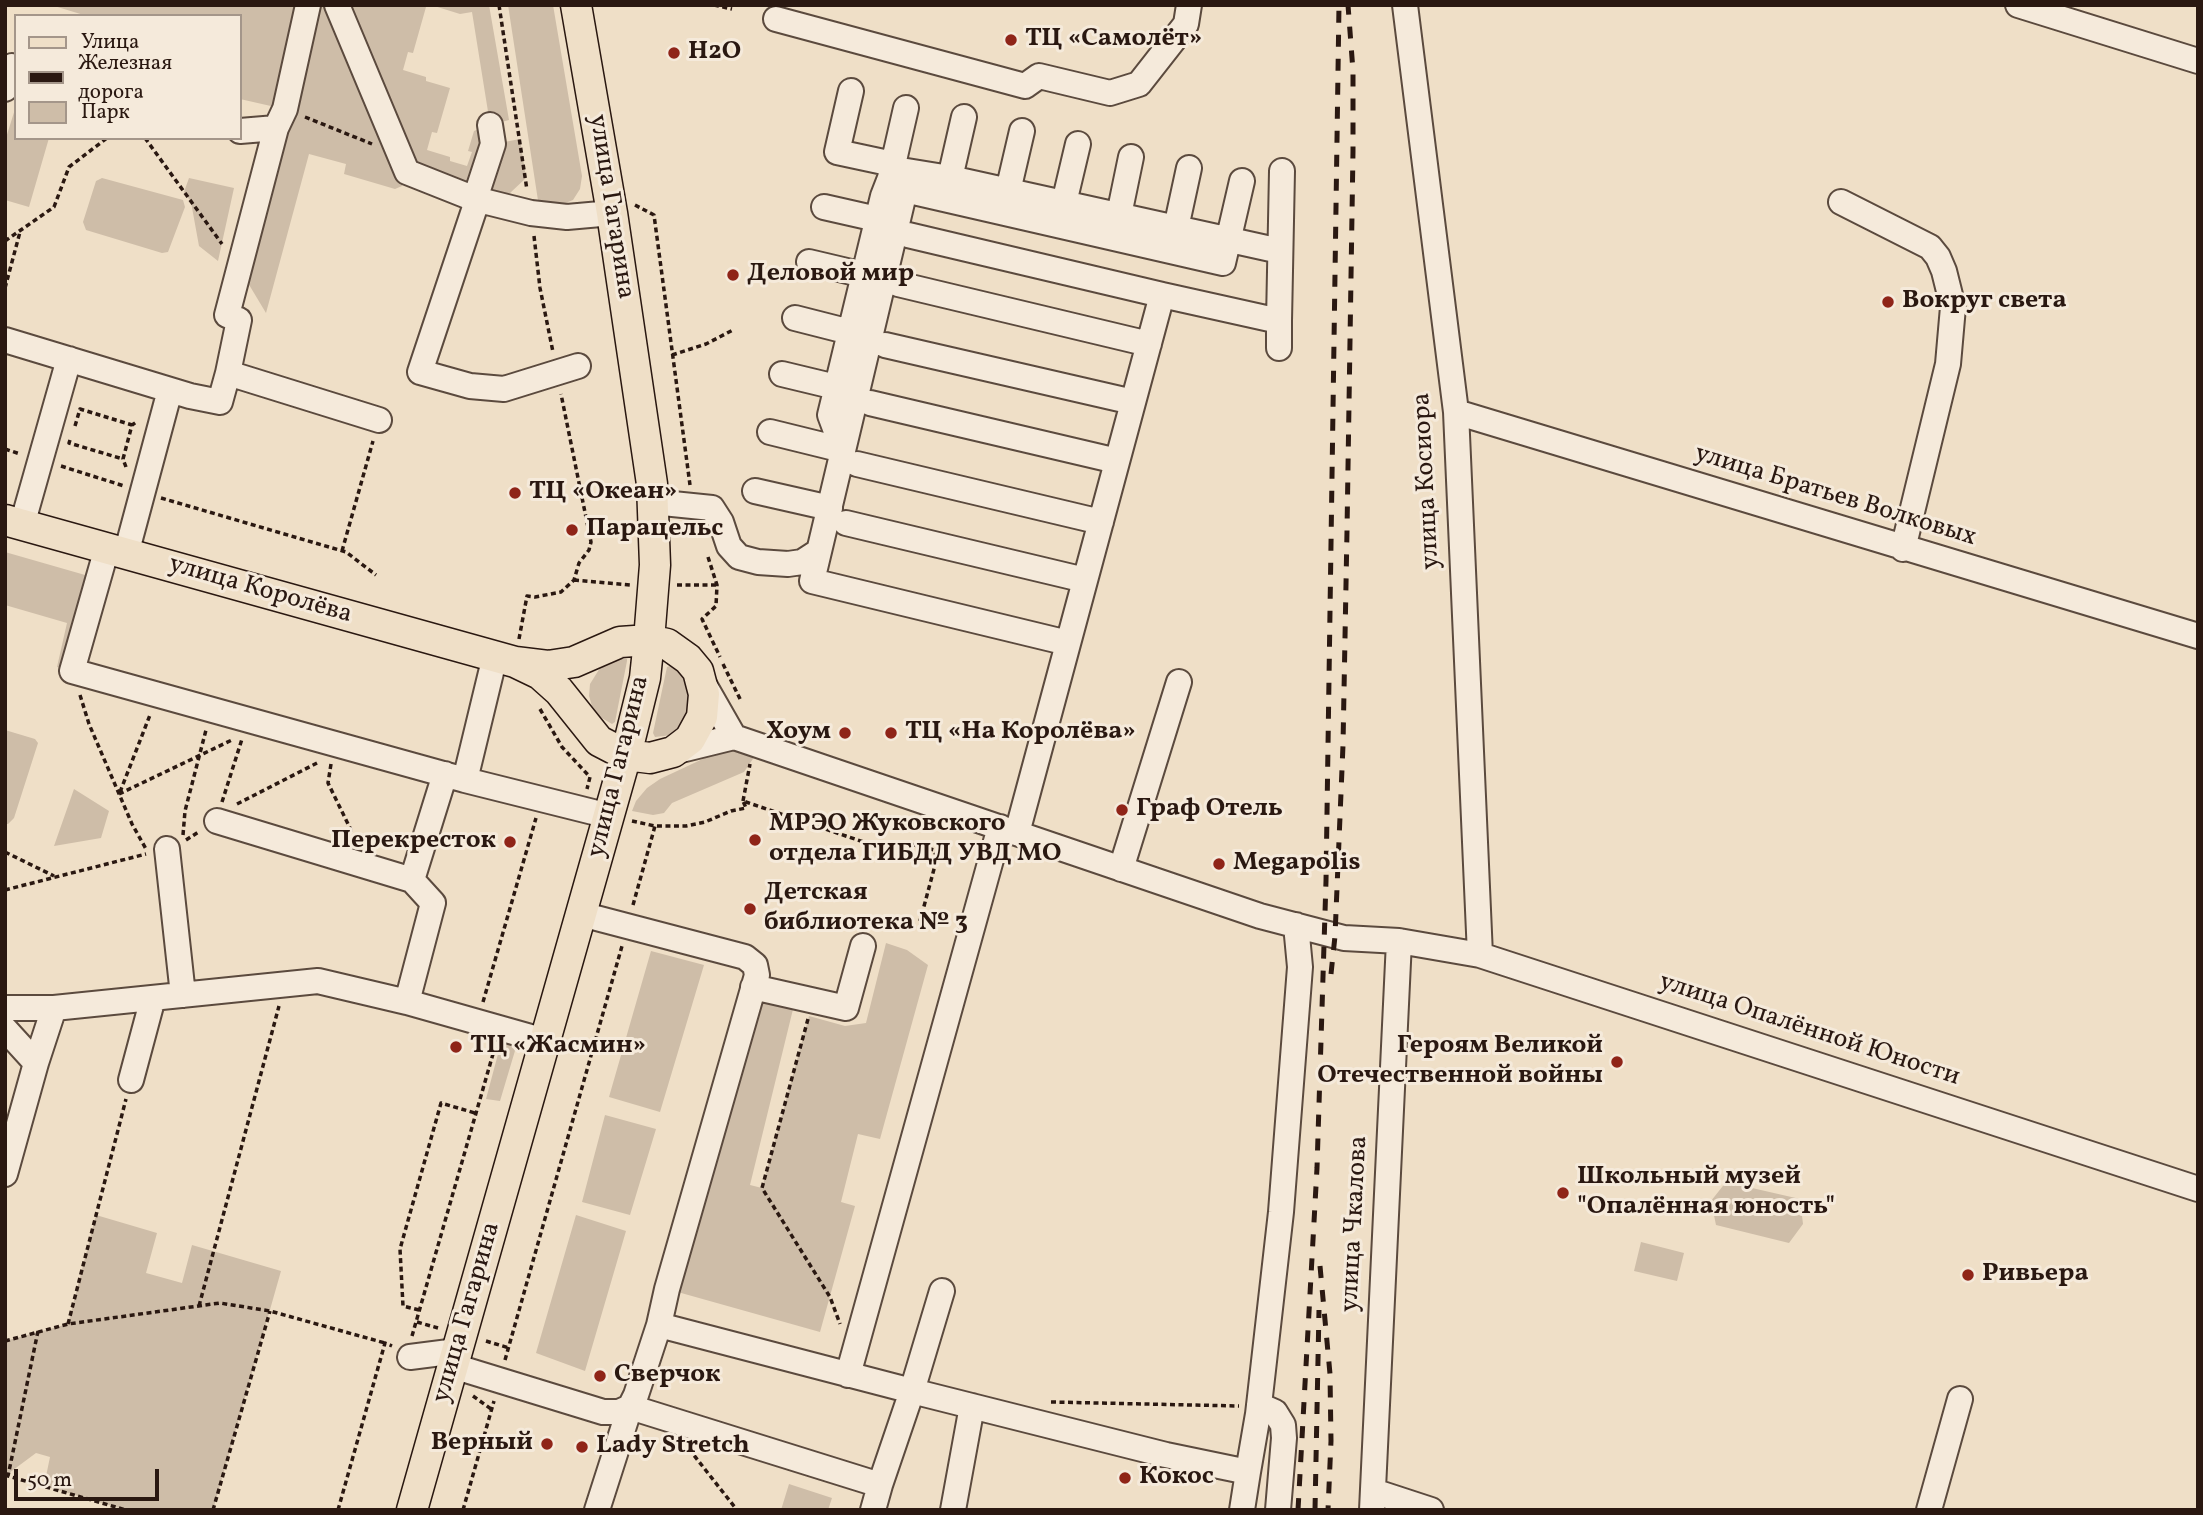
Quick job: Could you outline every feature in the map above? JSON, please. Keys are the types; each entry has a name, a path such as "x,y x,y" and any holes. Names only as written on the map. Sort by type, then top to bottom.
{"main road":[{"name":"улица Гагарина","path":"412,1510 581,914 596,813 626,755 645,678 655,565 649,456 623,209 576,5"},
{"name":"улица Королёва","path":"14,522 505,659"},
{"path":"649,640 667,644 688,659 702,681 705,706 698,727 690,739 673,752 650,758 626,755 599,741 559,691 540,674 505,659 536,666 563,665 620,642 649,640"},
{"path":"584,724 578,711 577,689 583,668 598,651"}],"street":[{"path":"5,340 170,390 220,402 239,320 226,315 281,118 308,5"},
{"path":"337,5 407,172 475,198 531,213 567,216 623,209"},
{"path":"776,19 1025,86 1040,76 1110,93 1139,84 1186,24 1189,5"},
{"name":"улица Косиора","path":"1405,5 1456,412 1480,955"},
{"path":"2018,5 2198,61"},
{"path":"851,91 837,152 896,172 902,170 950,178 1280,251"},
{"path":"850,457 830,415 906,108"},
{"path":"950,178 964,117"},
{"path":"242,130 281,118"},
{"path":"490,125 493,144 420,372 470,386 504,388 578,366"},
{"path":"1008,191 1022,131"},
{"path":"1064,203 1078,144"},
{"path":"1119,215 1132,157"},
{"path":"1176,228 1189,168"},
{"path":"1279,348 1282,171"},
{"path":"1068,643 812,581 819,551 838,516 905,190 1223,263 1242,181"},
{"path":"1840,202 1930,247 1944,271 1951,299 1952,327 1948,364 1902,549"},
{"path":"824,207 877,219"},
{"path":"908,235 1279,321"},
{"path":"809,262 864,275"},
{"path":"898,284 1149,344"},
{"path":"848,1376 1009,830 1068,643 1162,295"},
{"path":"794,318 850,332"},
{"path":"885,345 1133,402"},
{"path":"14,522 40,460 69,359"},
{"path":"228,373 379,420"},
{"path":"782,374 836,387"},
{"path":"170,390 142,492 72,671 211,710 334,750 596,813"},
{"path":"870,403 1117,461"},
{"name":"улица Братьев Волковых","path":"1456,412 1902,549 2198,636"},
{"path":"770,432 850,457 1101,522"},
{"path":"755,491 838,516 1085,580"},
{"path":"653,502 712,508 721,522 729,546 739,557 758,562 788,564 802,562 819,551"},
{"path":"412,880 505,659"},
{"path":"702,681 744,741"},
{"path":"673,752 744,741 1121,869 1179,682"},
{"path":"217,821 412,880 433,903 407,1002"},
{"path":"167,849 183,995"},
{"name":"улица Опалённой Юности","path":"1121,869 1260,916 1344,938 1399,941 1480,955 2198,1189"},
{"path":"581,914 745,957 755,965 757,975 659,1325 597,1510"},
{"path":"1242,1510 1259,1405 1281,1212 1300,967 1296,925"},
{"name":"улица Чкалова","path":"1373,1500 1399,941"},
{"path":"753,987 846,1008 863,946"},
{"path":"5,1008 54,1008 318,981 407,1002 545,1041"},
{"path":"131,1080 153,998"},
{"path":"5,1174 54,1008"},
{"path":"5,1029 36,1063"},
{"path":"873,1510 942,1292"},
{"path":"659,1325 848,1376 1166,1455 1248,1472"},
{"path":"406,1348 455,1358 500,1380 603,1412 619,1412 630,1407 880,1485"},
{"path":"1929,1510 1960,1399"},
{"path":"1259,1405 1275,1412 1283,1426 1278,1510"},
{"path":"953,1510 972,1406"},
{"path":"1373,1500 1432,1510"}],"path":[{"path":"715,5 732,9"},
{"path":"281,118 400,156"},
{"path":"5,241 54,207 69,167 104,140"},
{"path":"146,140 239,268"},
{"path":"623,209 654,215 692,506"},
{"path":"5,288 21,230"},
{"path":"672,355 706,344 733,330"},
{"path":"123,459 69,443 80,409 132,425"},
{"path":"342,551 379,420"},
{"path":"5,450 342,551 376,575"},
{"path":"705,546 717,585 716,606 702,619 745,709"},
{"path":"119,794 157,696"},
{"path":"534,703 562,747 590,777 596,813"},
{"path":"211,710 185,811 183,841 217,821 228,810 334,750"},
{"path":"5,890 149,853 132,824 89,724"},
{"path":"119,794 244,734 217,821"},
{"path":"463,1510 655,826 686,826 746,808 743,801 744,741"},
{"path":"334,750 328,783 351,830 349,861"},
{"path":"5,1341 68,1324 220,1303 270,1311 406,1348 476,1114 489,1026 541,799"},
{"path":"743,801 890,851 903,842 934,850 937,858 920,921"},
{"path":"5,852 56,877"},
{"path":"199,1306 285,984"},
{"path":"800,1013 809,1016 762,1188 830,1297"},
{"path":"68,1324 131,1080"},
{"path":"419,1310 403,1306 400,1249 441,1103 476,1114"},
{"path":"213,1510 270,1311"},
{"path":"38,1331 7,1476 125,1510"},
{"path":"338,1510 385,1343"},
{"path":"1046,1402 1259,1405"},
{"path":"688,1448 737,1510"}],"green space":[{"path":"51,5 426,7 413,53 408,52 403,70 450,88 437,133 432,132 427,150 467,166 472,152 468,151 474,131 490,124 472,12 460,14 431,5 489,5 509,120 490,125 494,144 520,139 526,178 510,193 501,193 407,172 402,186 395,189 344,174 346,164 309,154 266,313 239,268 284,109 242,99 242,14 80,14"},
{"path":"508,5 553,5 582,176 580,189 573,200 563,204 539,207"},
{"path":"14,112 14,140 48,140 29,207 5,200 5,141"},
{"path":"102,178 183,200 185,207 168,252 162,253 86,230 83,222 96,181"},
{"path":"189,178 234,188 218,261 199,246 191,202 184,192"},
{"path":"5,552 99,579 72,671 57,667 67,623 5,605"},
{"path":"621,658 627,661 615,722 612,724 600,717 592,706 590,684 600,668"},
{"path":"670,666 688,683 692,707 684,726 672,735 655,737 653,733 667,667"},
{"path":"5,730 35,739 38,743 14,818 8,824 5,824"},
{"path":"736,748 757,753 744,772 672,803 664,813 653,815 632,811 636,801 647,788 660,779 724,749"},
{"path":"74,789 109,811 101,838 54,846"},
{"path":"886,943 907,950 928,965 880,1139 858,1134 841,1202 855,1206 820,1332 667,1289 753,987 796,997 750,1185 762,1188 809,1016 845,1026 866,1023"},
{"path":"651,951 704,965 660,1112 609,1097"},
{"path":"502,1039 517,1044 500,1101 486,1099"},
{"path":"605,1115 656,1129 630,1215 582,1202"},
{"path":"1726,1182 1800,1199 1803,1224 1789,1243 1716,1225 1711,1201"},
{"path":"96,1215 157,1233 146,1273 182,1283 192,1245 281,1271 213,1510 126,1510 44,1486 50,1457 36,1453 5,1476 5,1341 68,1324"},
{"path":"576,1215 626,1231 585,1371 536,1353"},
{"path":"1641,1242 1684,1253 1677,1281 1634,1271"},
{"path":"789,1484 832,1498 828,1510 781,1510"}],"railway":[{"path":"1298,1510 1317,1168 1326,881 1339,5"},
{"path":"1331,974 1343,745 1347,531 1353,151 1353,71 1348,5"},
{"path":"1320,1266 1330,1374 1328,1510"},
{"path":"1315,1510 1319,1310"}],"place":[{"name":"ТЦ «Самолёт»","path":"1011,40"},
{"name":"H2O","path":"674,53"},
{"name":"Деловой мир","path":"733,275"},
{"name":"Вокруг света","path":"1888,302"},
{"name":"ТЦ «Океан»","path":"515,493"},
{"name":"Парацельс","path":"572,530"},
{"name":"Хоум","path":"845,733"},
{"name":"ТЦ «На Королёва»","path":"891,733"},
{"name":"Граф Отель","path":"1122,810"},
{"name":"МРЭО Жуковского отдела ГИБДД УВД МО","path":"755,840"},
{"name":"Перекресток","path":"510,842"},
{"name":"Megapolis","path":"1219,864"},
{"name":"Детская библиотека № 3","path":"750,909"},
{"name":"ТЦ «Жасмин»","path":"456,1047"},
{"name":"Героям Великой Отечественной войны","path":"1617,1062"},
{"name":"Школьный музей \"Опалённая юность\"","path":"1563,1193"},
{"name":"Ривьера","path":"1968,1275"},
{"name":"Сверчок","path":"600,1376"},
{"name":"Верный","path":"547,1444"},
{"name":"Lady Stretch","path":"582,1447"},
{"name":"Кокос","path":"1125,1478"}]}
